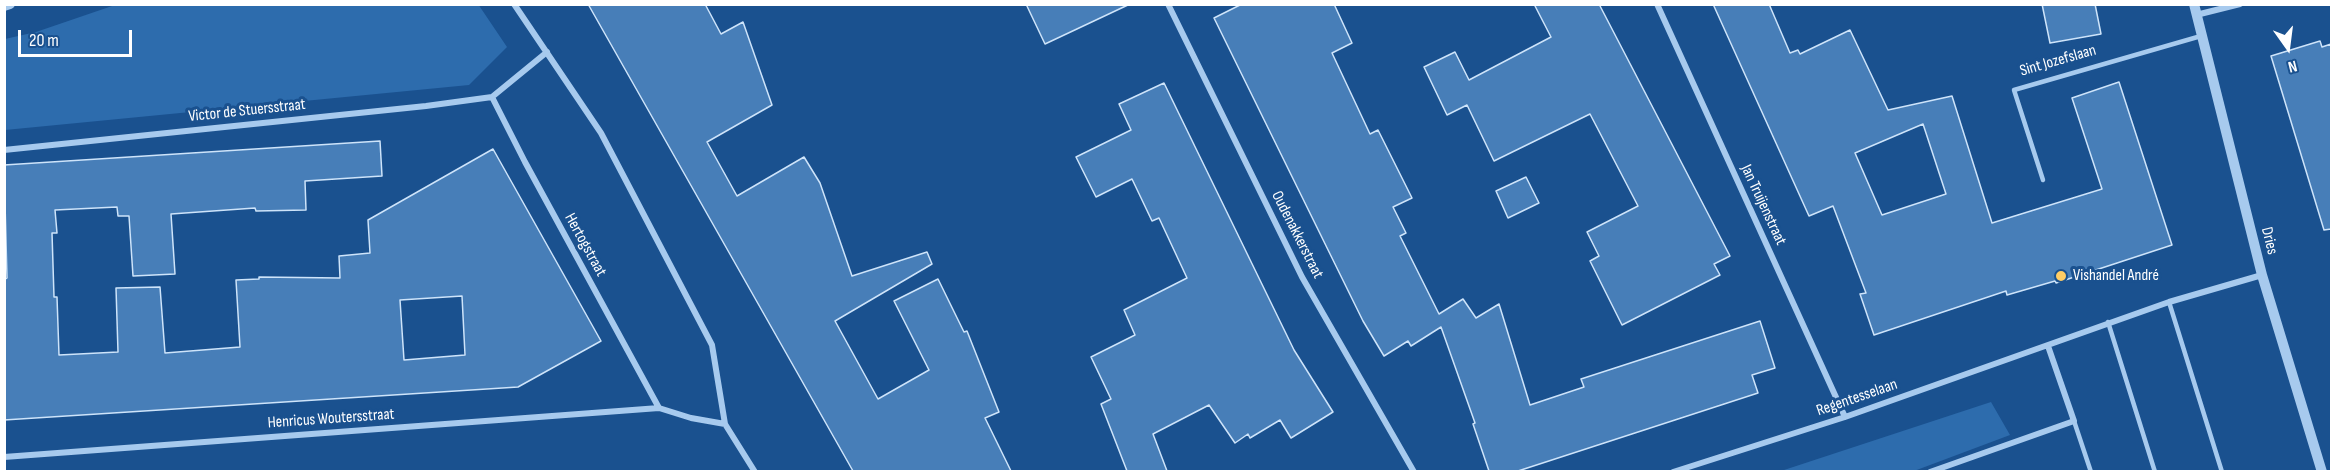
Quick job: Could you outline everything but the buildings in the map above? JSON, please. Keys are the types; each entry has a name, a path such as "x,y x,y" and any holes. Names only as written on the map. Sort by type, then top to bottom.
{"street":[{"path":"4,6 10,4"},
{"path":"514,4 601,133 712,345 725,424 755,471"},
{"name":"Oudenakkerstraat","path":"1168,4 1302,277 1414,471"},
{"name":"Jan Truijenstraat","path":"1657,4 1845,417"},
{"path":"2195,10 2240,4"},
{"name":"Dries","path":"2195,10 2262,275 2322,471"},
{"path":"492,97 546,51"},
{"name":"Victor de Stuersstraat","path":"4,150 426,106 492,97"},
{"name":"Hertogstraat","path":"492,97 659,408"},
{"name":"Regentesselaan","path":"1673,471 1845,417 2169,302 2262,275"},
{"path":"1930,471 2074,421 2048,346"},
{"path":"659,408 691,418 725,424"},
{"name":"Henricus Woutersstraat","path":"4,457 659,408"}],"lane":[{"name":"Sint Jozefslaan","path":"2043,180 2014,90 2201,36"},
{"path":"2169,302 2222,471"},
{"path":"2109,322 2155,471"},
{"path":"2074,421 2091,471"}],"shaded area":[{"path":"478,4 507,47 469,85 5,130 5,39 36,32 115,5"},
{"path":"1991,402 2010,435 1914,471 1781,471"}],"place":[{"name":"Vishandel André","path":"2061,276"}]}
